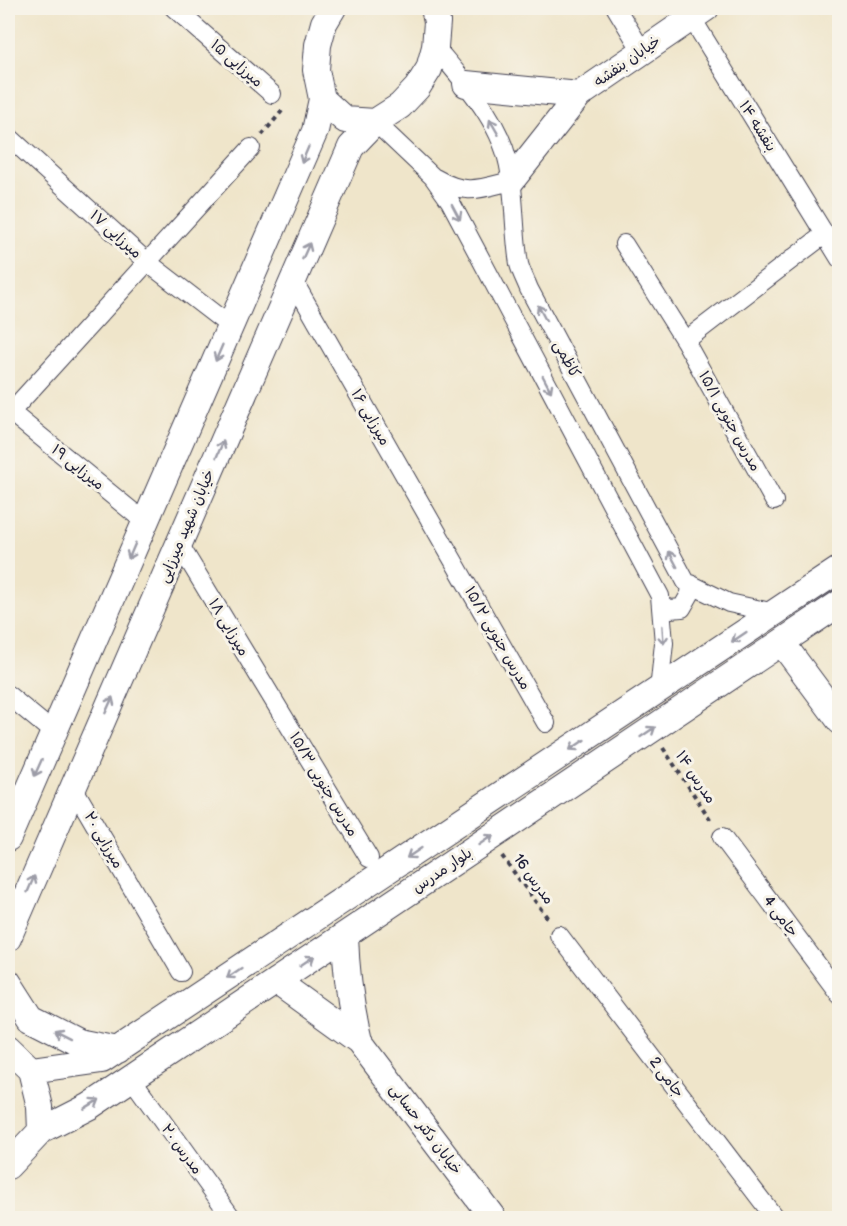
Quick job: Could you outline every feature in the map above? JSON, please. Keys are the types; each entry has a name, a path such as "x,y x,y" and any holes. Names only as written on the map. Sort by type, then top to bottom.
{"street":[{"name":"میرزایی ۱۵","path":"174,8 279,100"},
{"name":"خیابان شهید میرزایی","path":"8,938 351,147 375,122 400,106 417,88 429,69 435,47 434,8"},
{"path":"616,8 642,51"},
{"name":"خیابان بنفشه","path":"511,182 579,95 698,12"},
{"name":"بنفشه ۱۴","path":"698,12 840,259"},
{"path":"8,838 315,131 322,99 316,70 324,13"},
{"name":"کاظمی","path":"435,47 466,84 495,127 505,148 520,266 529,289 686,582 729,603 775,613"},
{"name":"خیابان بنفشه","path":"466,84 579,95"},
{"path":"322,99 345,120 375,122"},
{"name":"کاظمی","path":"375,122 433,177 450,201 660,596 664,643 659,691"},
{"name":"میرزایی ۱۷","path":"8,136 147,262 230,326"},
{"path":"8,412 251,148"},
{"path":"433,177 452,188 474,190 511,182"},
{"path":"685,341 825,234"},
{"name":"مدرس جنوبی ۱۵/۱","path":"624,244 685,341 774,501"},
{"name":"میرزایی ۱۶","path":"293,280 450,554"},
{"name":"میرزایی ۱۹","path":"8,412 145,522"},
{"name":"میرزایی ۱۸","path":"178,544 279,710"},
{"name":"مدرس جنوبی ۱۵/۲","path":"450,554 546,723"},
{"name":"بلوار مدرس","path":"31,1070 102,1060 840,569"},
{"path":"661,605 670,609 682,608 690,594 691,584"},
{"name":"بلوار مدرس","path":"41,1131 90,1107 840,603"},
{"path":"782,643 840,721"},
{"path":"8,695 54,733"},
{"name":"مدرس جنوبی ۱۵/۳","path":"279,710 369,858"},
{"name":"میرزایی ۲۰","path":"73,787 181,972"},
{"name":"جامی 4","path":"722,837 840,995"},
{"name":"جامی 2","path":"559,934 775,1218"},
{"path":"345,935 350,1005 359,1041"},
{"path":"276,981 359,1041"},
{"path":"8,982 31,1018 78,1042 118,1050"},
{"name":"خیابان دکتر حسابی","path":"359,1041 493,1218"},
{"path":"8,1048 31,1070 40,1107 41,1131 8,1166"},
{"name":"مدرس ۲۰","path":"132,1079 232,1218"}],"path":[{"path":"251,148 279,100"},
{"name":"مدرس ۱۴","path":"651,730 722,837"},
{"name":"مدرس 16","path":"489,838 559,934"}]}
